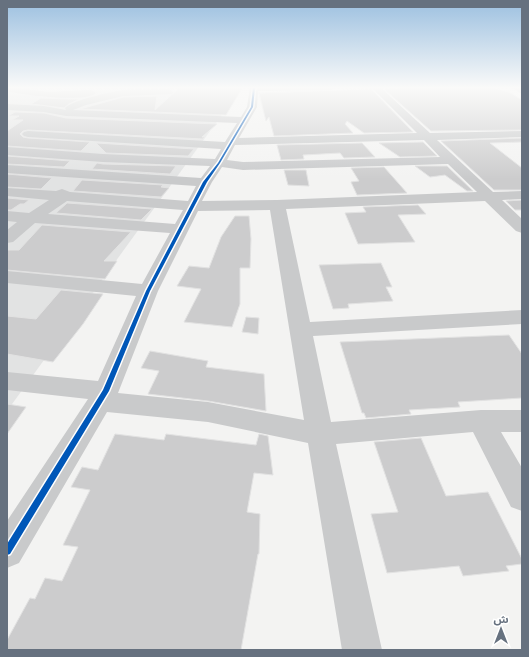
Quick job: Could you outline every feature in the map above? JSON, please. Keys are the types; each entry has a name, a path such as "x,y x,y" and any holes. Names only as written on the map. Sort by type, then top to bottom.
{"street":[{"path":"57,118 54,121 141,121 232,140 257,166 452,160"},
{"path":"66,196 61,193 124,140 143,118"},
{"path":"7,551 103,396 148,291 204,182 245,118"},
{"path":"407,118 522,228"},
{"path":"7,146 48,124"},
{"path":"28,134 124,140 232,140 429,138 522,134"},
{"path":"7,151 103,158 232,140"},
{"path":"7,169 204,182"},
{"path":"7,192 192,206 278,205 522,195"},
{"path":"7,238 30,219 66,196"},
{"path":"278,205 320,434 362,650"},
{"path":"7,216 30,219 180,229"},
{"path":"7,277 148,291"},
{"path":"301,330 522,317"},
{"path":"7,381 208,412 320,434 481,422 522,421"},
{"path":"481,422 522,498"}],"shaded area":[{"path":"7,118 220,118 7,411"}],"building":[{"path":"16,118 65,118 217,124 202,137 205,137 203,139 28,130 23,131 20,134 23,137 28,138 90,142 81,151 7,146 7,131 23,120 12,120"},
{"path":"269,118 399,118 413,132 364,133 347,121 345,124 353,133 274,136"},
{"path":"416,118 522,118 522,130 431,131"},
{"path":"522,138 522,142 490,143 522,168 522,190 494,190 441,141"},
{"path":"423,142 437,156 400,157 379,143"},
{"path":"96,143 194,149 188,156 106,153"},
{"path":"362,143 375,157 344,158 340,153 303,155 304,159 281,160 277,145"},
{"path":"7,156 70,161 64,167 7,164"},
{"path":"97,163 176,166 170,174 92,169"},
{"path":"415,166 447,166 473,191 467,191 445,175 430,177"},
{"path":"384,167 407,193 357,195 351,182 359,181 351,168"},
{"path":"284,170 306,170 309,186 288,185"},
{"path":"7,174 52,178 41,189 7,187"},
{"path":"82,180 163,185 161,187 169,188 161,197 73,191"},
{"path":"7,198 29,200 11,210 7,210"},
{"path":"522,200 522,210 515,210 506,201"},
{"path":"67,203 152,209 141,220 56,213"},
{"path":"418,205 426,214 398,215 415,242 358,244 345,213 366,212 363,207"},
{"path":"235,216 249,216 251,239 250,268 240,268 240,304 232,327 184,322 201,289 177,286 189,266 209,268 221,237"},
{"path":"42,225 131,232 104,261 117,261 105,279 7,270 7,250 19,250"},
{"path":"381,263 392,287 386,287 393,301 348,304 349,308 333,309 319,265"},
{"path":"61,290 103,294 83,324 53,362 7,354 7,316 36,319"},
{"path":"246,317 259,318 258,334 242,332"},
{"path":"509,335 522,354 522,398 458,402 460,407 409,410 411,414 366,418 364,413 362,413 340,342"},
{"path":"150,351 208,361 206,367 264,374 266,411 208,401 148,394 159,371 141,368"},
{"path":"7,404 26,407 7,434"},
{"path":"115,434 164,440 166,434 256,445 259,434 268,436 273,475 254,473 247,512 260,514 259,554 241,650 7,650 7,640 30,598 35,599 45,578 62,581 78,547 63,545 90,490 71,487 82,467 98,470"},
{"path":"421,438 446,496 488,492 522,559 522,564 506,566 509,571 463,576 459,566 387,573 371,514 398,512 374,442"}],"cycle path":[{"path":"7,551 106,391 148,291 205,182 219,163 246,118"}]}
